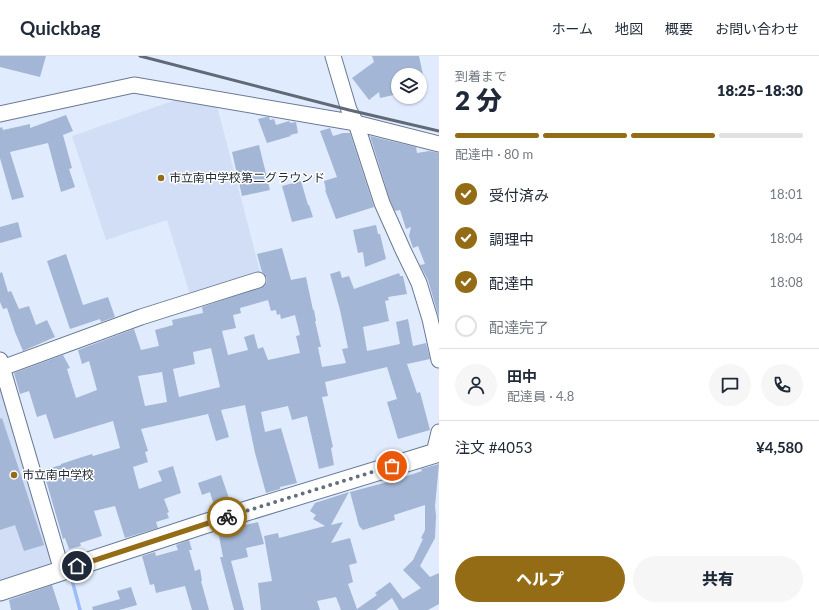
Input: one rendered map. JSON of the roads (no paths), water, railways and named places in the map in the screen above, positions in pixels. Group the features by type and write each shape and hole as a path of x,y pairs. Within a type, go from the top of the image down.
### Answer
{"street":[{"path":"333,56 349,110 356,123 382,203 419,283 430,319 439,360"},
{"path":"0,114 134,86 356,123 439,144"},
{"path":"62,570 1,364 258,280"},
{"path":"0,591 204,524 437,452 439,432"}],"waterway":[{"path":"71,576 80,610"}],"railway":[{"path":"140,56 349,110 439,131"}],"place":[{"name":"市立南中学校第二グラウンド","path":"161,178"},
{"name":"市立南中学校","path":"14,475"}]}
